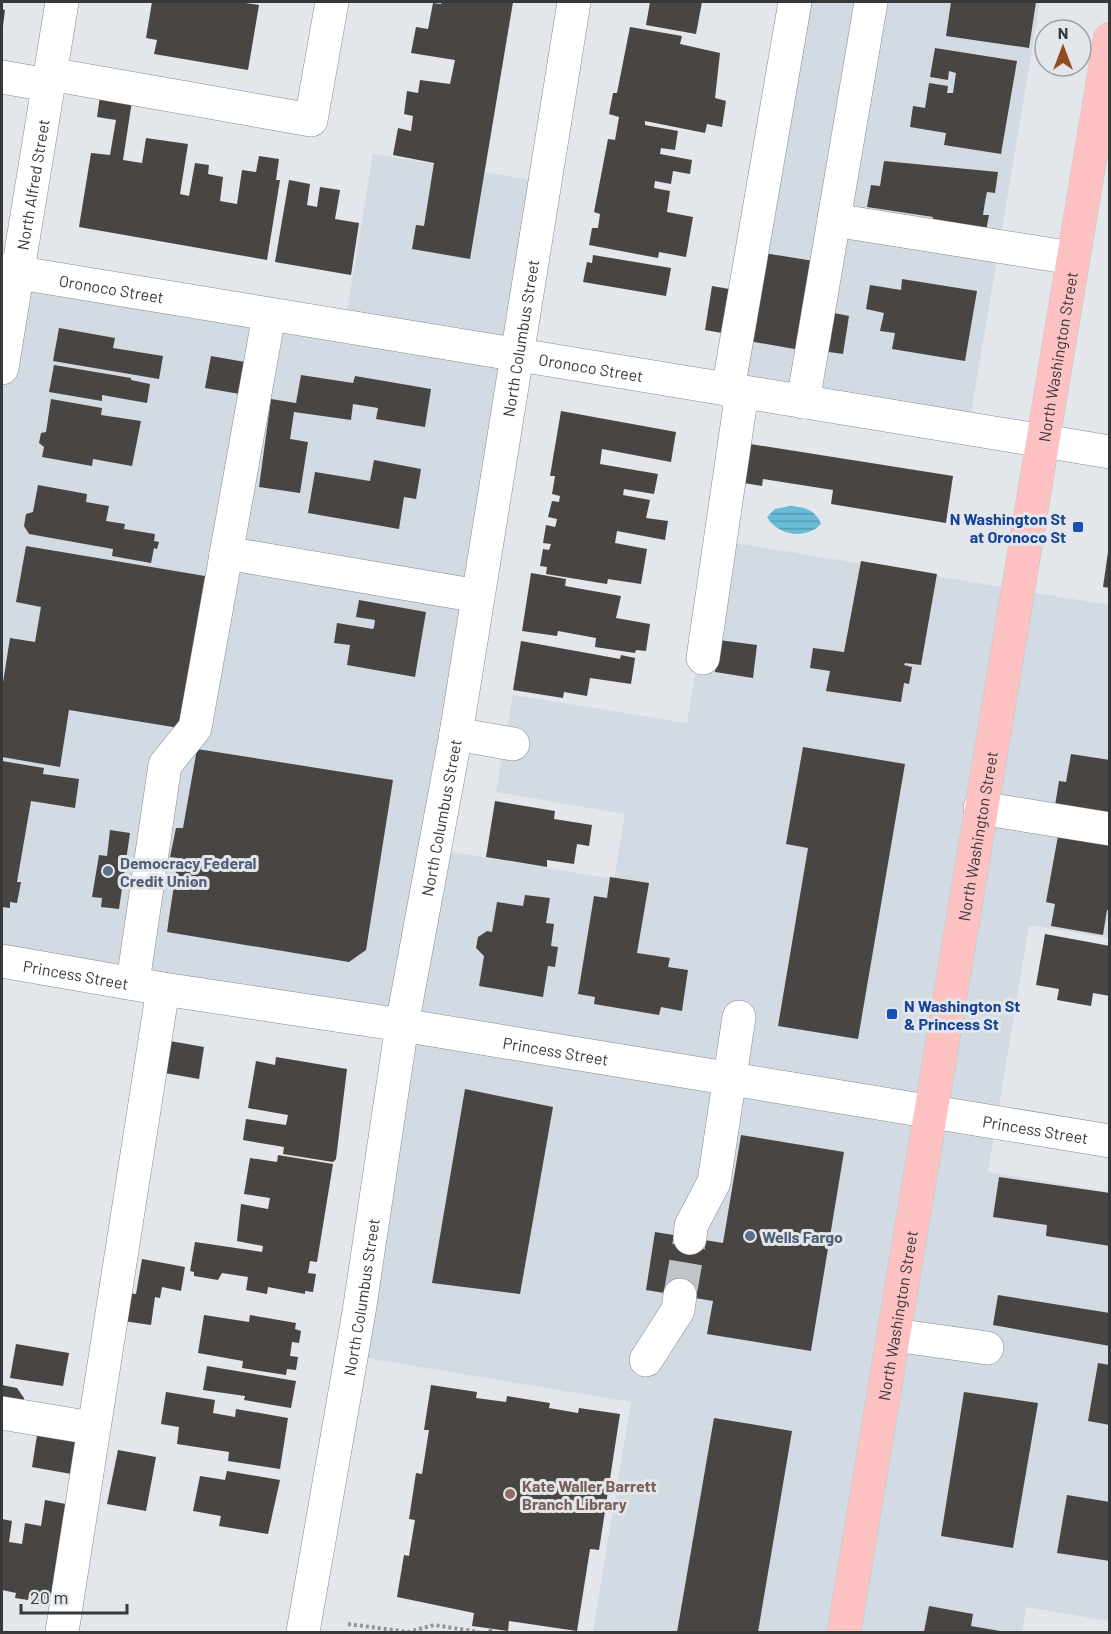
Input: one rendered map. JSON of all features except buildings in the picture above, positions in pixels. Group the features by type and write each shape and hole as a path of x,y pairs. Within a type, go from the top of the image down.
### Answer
{"main road":[{"name":"North Washington Street","path":"844,1632 929,1111 1110,39"}],"street":[{"name":"North Alfred Street","path":"2,368 9,272 49,79 62,2"},
{"path":"2,77 49,79 311,120 332,2"},
{"name":"North Columbus Street","path":"303,1632 358,1312 402,1025 456,734 574,2"},
{"path":"703,658 735,391 795,2"},
{"path":"803,402 871,2"},
{"path":"834,220 1072,258"},
{"name":"Oronoco Street","path":"9,272 1110,452"},
{"path":"62,1632 76,1556 148,986 165,765 195,728 269,315"},
{"path":"226,553 478,596"},
{"path":"456,734 513,744"},
{"path":"980,808 1110,829"},
{"name":"Princess Street","path":"2,961 1110,1141"},
{"path":"690,1238 691,1226 714,1182 739,1017"},
{"path":"646,1360 678,1310 680,1295"},
{"path":"894,1335 987,1348"},
{"path":"2,1413 92,1428"}],"path":[{"path":"348,1624 408,1632 434,1625 478,1632"}],"shaded area":[{"path":"793,2 1040,2 1037,18 1033,18 1033,44 969,425 730,386"},
{"path":"373,154 544,182 433,849 614,879 625,814 496,792 513,695 687,723 718,540 1109,605 1109,938 1029,925 988,1172 1109,1192 1109,1621 1026,1607 1022,1632 593,1632 631,1402 347,1355 402,1023 2,956 2,362 17,269 345,323"}],"water":[{"path":"790,506 809,510 816,515 821,524 808,532 792,534 778,528 767,517 775,509"}],"tunnel":[{"path":"680,1295 690,1238"}],"place":[{"name":"N Washington St at Oronoco St","path":"1078,527"},
{"name":"Democracy Federal Credit Union","path":"108,871"},
{"name":"N Washington St & Princess St","path":"892,1014"},
{"name":"Wells Fargo","path":"750,1236"},
{"name":"Kate Waller Barrett Branch Library","path":"510,1494"}]}
